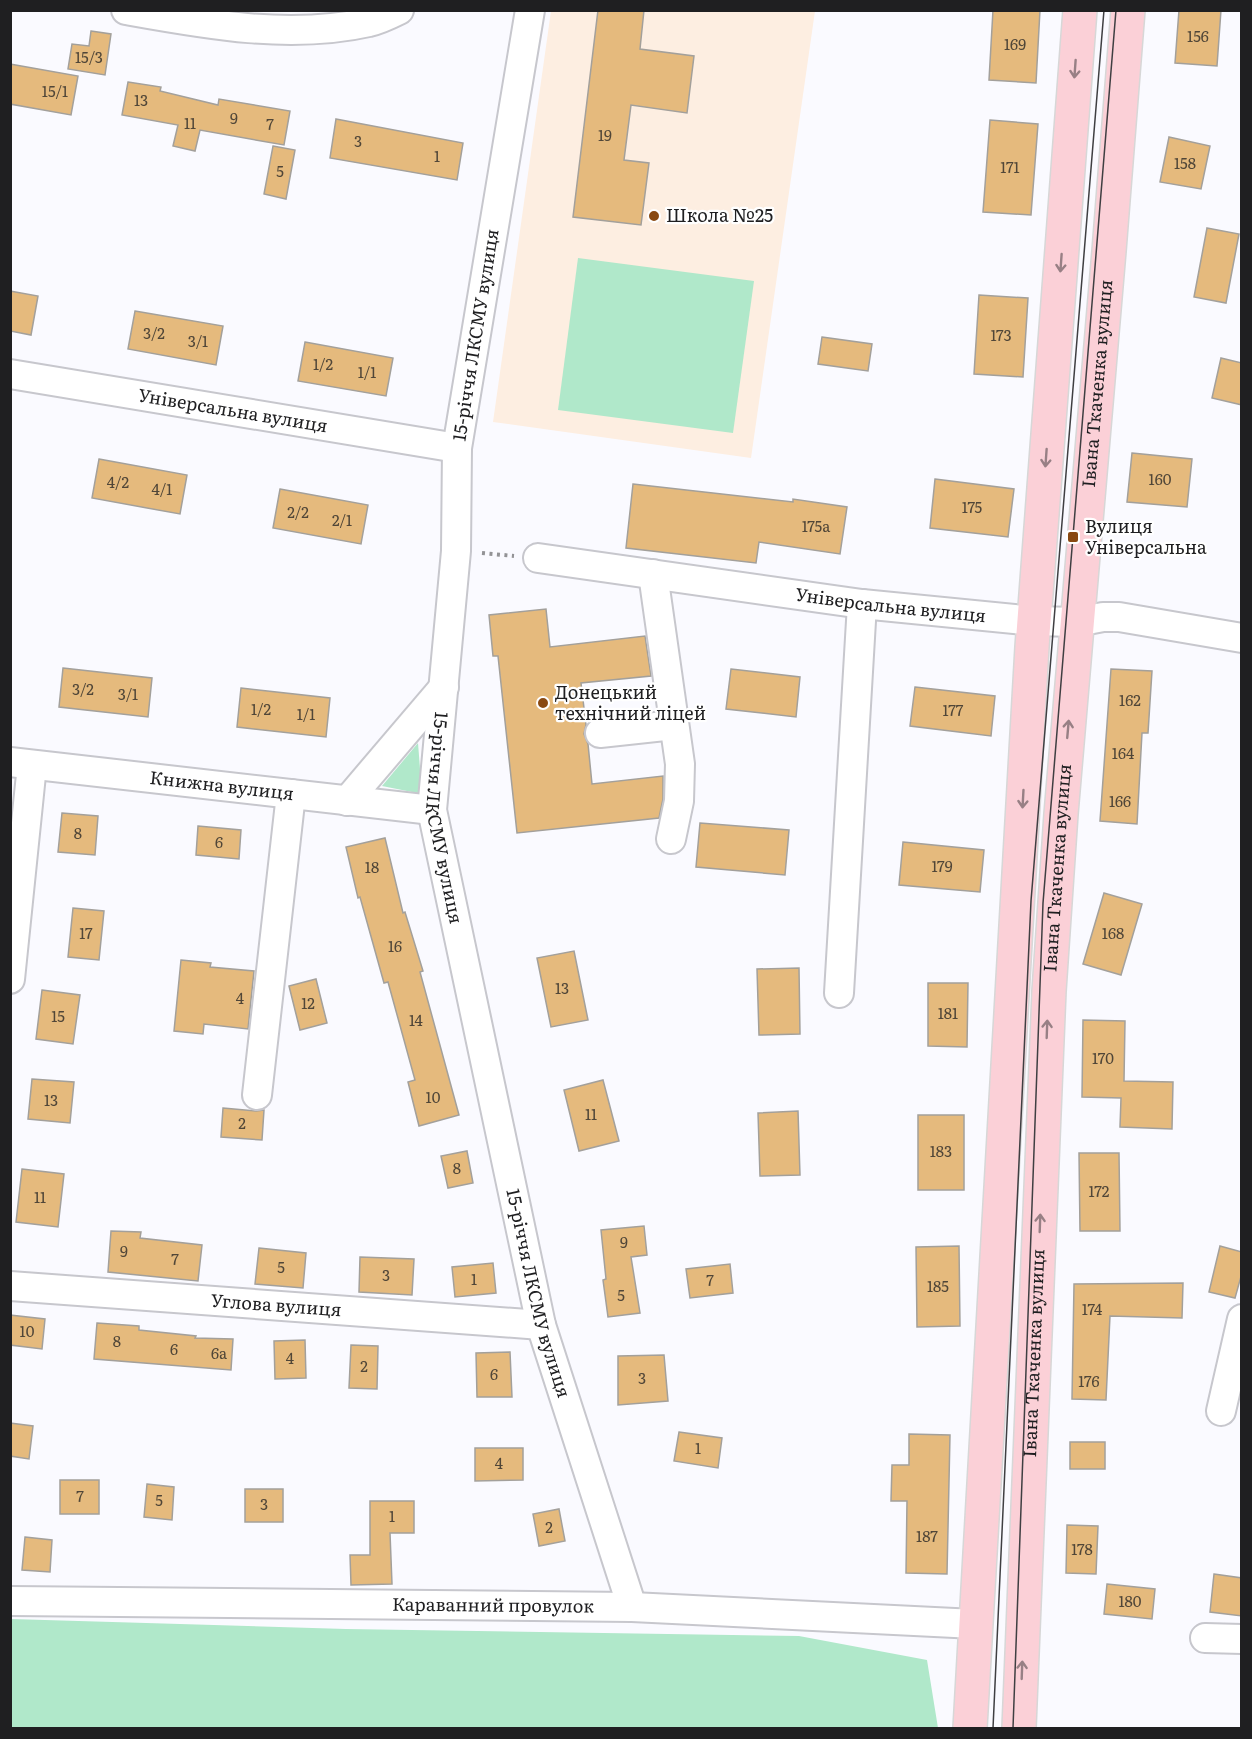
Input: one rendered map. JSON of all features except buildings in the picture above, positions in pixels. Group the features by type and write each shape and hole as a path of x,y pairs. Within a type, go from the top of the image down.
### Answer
{"main road":[{"name":"Івана Ткаченка вулиця","path":"970,1728 1034,621 1080,10"},
{"name":"Івана Ткаченка вулиця","path":"1019,1728 1049,991 1128,10"}],"street":[{"path":"126,10 212,25 316,30 371,22 399,10"},
{"name":"15-річчя ЛКСМУ вулиця","path":"530,10 456,448 456,551 432,810 541,1325 632,1607"},
{"name":"Універсальна вулиця","path":"10,374 456,448"},
{"name":"Універсальна вулиця","path":"538,558 862,604 1034,621 1077,622 1103,617 1119,617 1242,638"},
{"path":"653,574 680,764 679,801 671,839"},
{"path":"839,993 862,604"},
{"path":"347,801 444,687"},
{"path":"600,733 674,725"},
{"path":"10,979 21,763"},
{"name":"Книжна вулиця","path":"21,763 432,810"},
{"path":"256,1095 291,794"},
{"name":"Углова вулиця","path":"10,1286 541,1325"},
{"path":"1221,1411 1242,1319"},
{"name":"Караванний провулок","path":"10,1601 632,1607 975,1624"},
{"path":"1205,1638 1242,1639"}],"path":[{"path":"456,551 538,558"}],"shaded area":[{"name":"Школа №25","path":"551,11 815,11 751,458 493,422"}],"green space":[{"path":"578,258 754,281 733,433 558,410"},
{"path":"418,743 422,794 382,786"},
{"path":"11,1619 346,1629 799,1636 927,1660 938,1728 11,1728"}],"tram line":[{"path":"993,1728 1031,901 1104,10"},
{"path":"1013,1728 1043,903 1116,10"}],"place":[{"name":"Школа №25","path":"654,216"},
{"name":"Вулиця Універсальна","path":"1073,537"},
{"name":"Донецький технічний ліцей","path":"543,703"}]}
